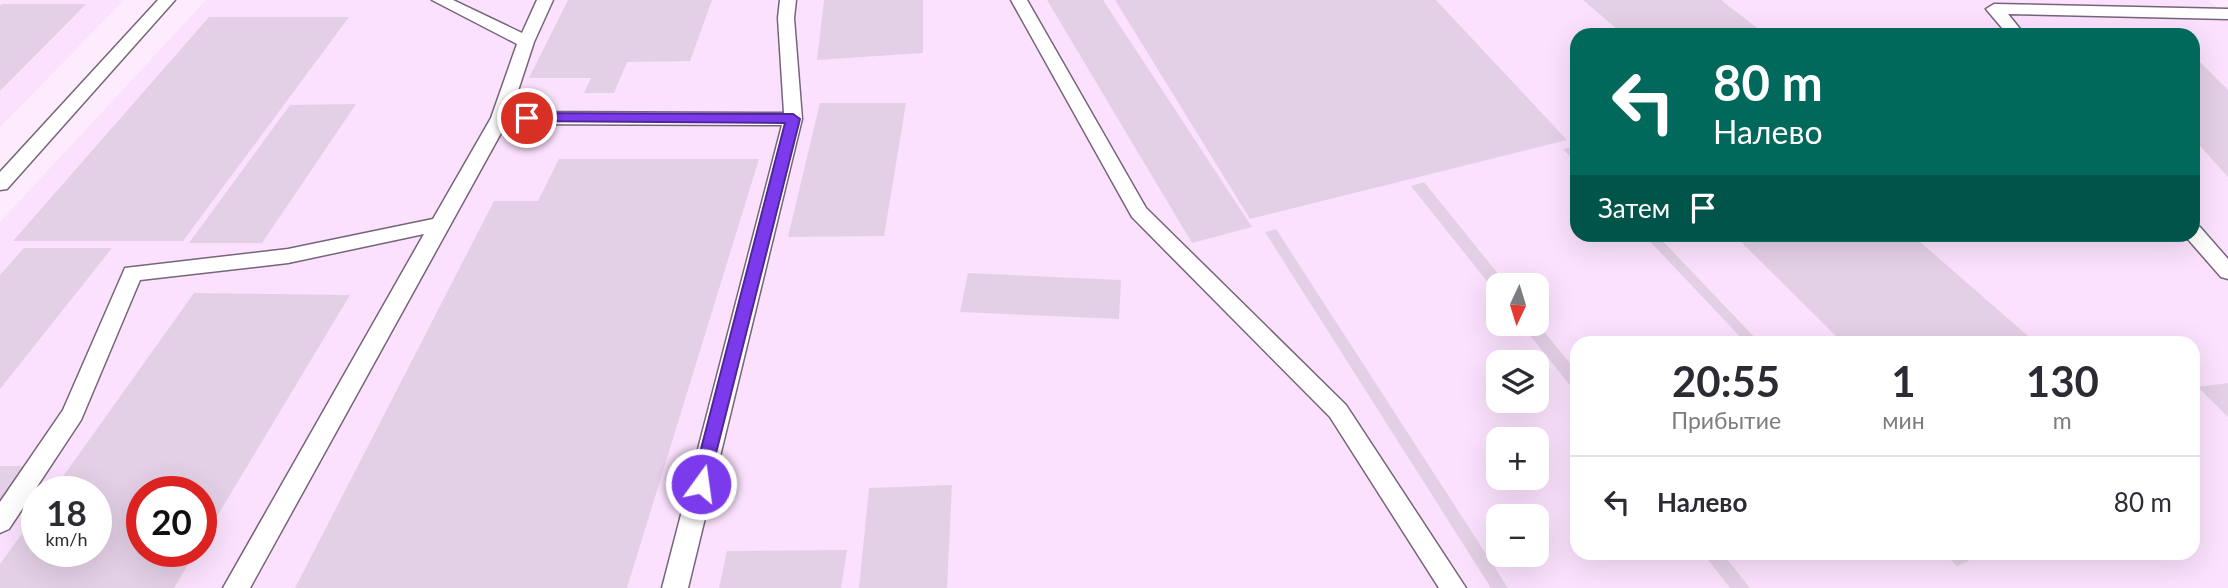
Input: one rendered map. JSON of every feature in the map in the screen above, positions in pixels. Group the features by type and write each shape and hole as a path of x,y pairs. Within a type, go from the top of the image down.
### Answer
{"lane":[{"path":"0,184 167,0"},
{"path":"440,0 526,42"},
{"path":"236,588 500,118 526,42 545,0"},
{"path":"674,588 793,119 786,19 788,0"},
{"path":"1019,0 1139,212 1338,411 1453,588"},
{"path":"2011,28 1994,9 2228,13"},
{"path":"500,118 793,119"},
{"path":"0,522 73,414 132,273 288,256 441,223"},
{"path":"2200,240 2228,272"}],"shaded area":[{"path":"0,0 124,0 0,127"},
{"path":"206,0 2209,0 2228,18 2228,588 0,588 0,222"}],"building":[{"path":"568,0 712,0 690,61 627,62 614,93 584,93 591,78 529,78"},
{"path":"824,0 923,0 923,53 817,60"},
{"path":"1047,0 1103,0 1252,227 1192,243"},
{"path":"1115,0 1436,0 1567,140 1250,219"},
{"path":"1583,0 1721,0 1757,28 1616,28"},
{"path":"86,4 0,91 0,6"},
{"path":"209,17 349,17 183,241 13,241"},
{"path":"2200,62 2228,90 2228,177 2200,146"},
{"path":"820,103 906,103 884,236 788,237"},
{"path":"356,104 262,243 189,243 290,105"},
{"path":"1570,147 1570,156 1563,149"},
{"path":"559,159 759,159 627,588 295,588 494,201 538,201"},
{"path":"1424,182 1497,273 1486,273 1486,280 1411,186"},
{"path":"1276,229 1486,554 1486,567 1494,567 1508,588 1491,588 1265,232"},
{"path":"1651,242 1664,242 1753,336 1739,336"},
{"path":"1741,242 1920,242 2028,336 1836,336"},
{"path":"24,248 112,248 0,389 0,275"},
{"path":"968,273 1121,280 1119,319 960,312"},
{"path":"194,293 350,295 217,516 217,476 126,476 126,567 186,567 174,588 0,588 0,564 21,535 21,567 112,567 112,476 63,476"},
{"path":"1531,336 1548,336 1570,363 1570,385 1549,359 1549,350 1542,350"},
{"path":"2228,383 2228,417 2200,389 2200,387"},
{"path":"0,466 26,466 0,503"},
{"path":"952,485 947,588 859,588 869,488"},
{"path":"847,550 841,588 719,588 727,551"},
{"path":"1708,560 1728,560 1750,588 1730,588"},
{"path":"1951,560 1969,561 1957,566"}],"route":[{"path":"527,118 793,119 701,484"}]}
